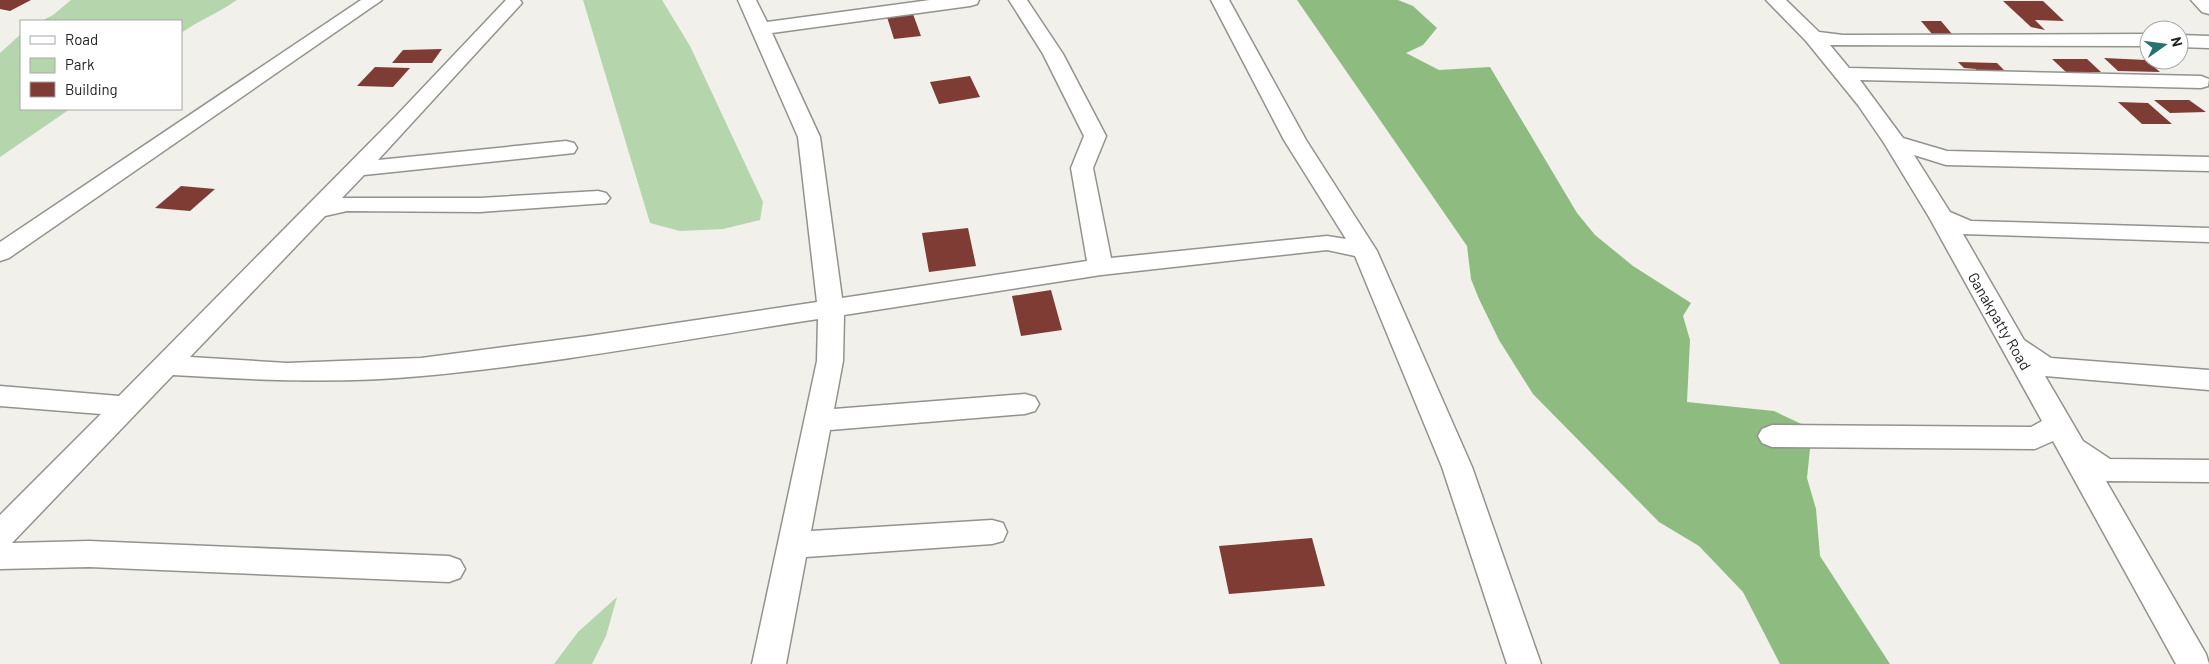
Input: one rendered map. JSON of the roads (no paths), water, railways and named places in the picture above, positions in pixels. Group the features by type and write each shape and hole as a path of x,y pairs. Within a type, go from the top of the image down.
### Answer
{"street":[{"path":"0,253 373,0"},
{"path":"747,0 809,138 831,309 830,361 769,664"},
{"path":"760,29 970,0"},
{"path":"1018,0 1053,54 1095,136 1082,168 1089,214 1101,267"},
{"path":"1220,0 1296,140 1365,251 1458,467 1524,664"},
{"name":"Ganakpatty Road","path":"1775,0 1813,37 1866,101 1895,143 1941,217 2194,664"},
{"path":"2200,0 2209,8"},
{"path":"0,534 356,169 513,3"},
{"path":"1813,37 1843,40 2139,40"},
{"path":"2189,41 2209,42"},
{"path":"1844,74 2201,82"},
{"path":"1895,143 1946,158 2209,164"},
{"path":"356,169 566,148"},
{"path":"315,211 347,204 480,205 598,198"},
{"path":"1941,217 1968,228 2209,235"},
{"path":"165,365 287,372 420,367 589,345 1101,267 1327,243 1365,251"},
{"path":"2011,342 2044,367 2209,380"},
{"path":"0,396 125,406"},
{"path":"818,421 1025,404"},
{"path":"1772,436 2066,437 2104,470 2209,471"},
{"path":"793,544 992,532"},
{"path":"0,556 89,554 449,569"}]}
